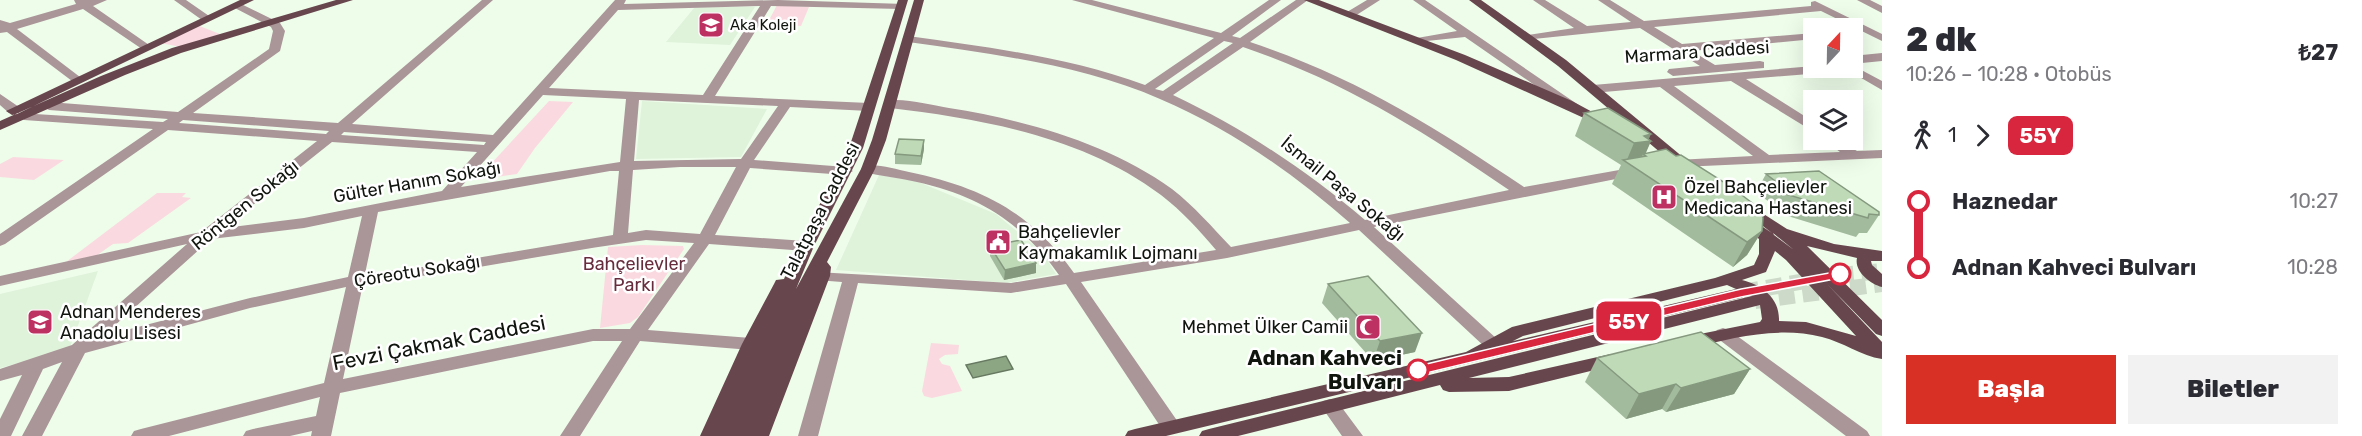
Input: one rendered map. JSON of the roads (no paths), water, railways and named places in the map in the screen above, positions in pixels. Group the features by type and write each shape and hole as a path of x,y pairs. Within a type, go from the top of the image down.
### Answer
{"main road":[{"path":"0,117 50,106 120,72 170,53 270,21 348,0"},
{"name":"Talatpaşa Caddesi","path":"743,436 784,335 820,268 868,169 890,104 919,0"},
{"path":"1309,0 1420,39 1574,106 1615,129 1665,166 1696,178"},
{"path":"1474,0 1582,80 1665,166"},
{"path":"0,126 76,80 206,18 243,3"},
{"name":"Talatpaşa Caddesi","path":"727,436 806,246 856,148 902,3"},
{"path":"146,47 167,47 170,53"},
{"path":"1574,106 1595,108 1600,106 1598,94"},
{"path":"1735,205 1768,229 1792,240 1882,330"},
{"path":"1768,229 1875,256"},
{"path":"1463,360 1491,343 1518,331 1719,282 1760,268 1767,255 1768,229"},
{"path":"1768,229 1882,355"},
{"path":"710,436 774,295 806,246"},
{"path":"1875,256 1863,260 1864,267 1882,282"},
{"path":"759,436 820,268"},
{"path":"1719,282 1748,287 1766,299 1770,304 1771,320 1767,326"},
{"path":"1135,436 1748,297 1422,385 1209,436"},
{"path":"1677,345 1767,326 1793,325 1820,329 1850,339 1882,355"},
{"path":"1422,385 1509,384 1631,356"}],"street":[{"path":"3,26 81,3 102,0"},
{"path":"179,0 206,18"},
{"name":"Röntgen Sokağı","path":"32,436 78,349 206,235 329,138 489,0"},
{"path":"1077,0 1171,21 1241,42 1305,66 1386,105 1464,153 1521,192"},
{"path":"1145,90 1276,0"},
{"path":"1164,96 1303,0"},
{"path":"1351,14 1375,0"},
{"path":"1418,0 1574,106"},
{"path":"1539,0 1585,30"},
{"path":"1603,0 1645,24 1713,69"},
{"path":"1807,0 1882,38"},
{"path":"1862,0 1882,10"},
{"path":"706,98 769,1"},
{"path":"447,194 618,3 769,1 902,3"},
{"path":"81,3 146,47"},
{"path":"0,241 273,51 277,45 279,31 270,21 243,3"},
{"path":"1528,38 1585,30 1823,8"},
{"path":"3,26 76,80"},
{"path":"1863,31 1868,31"},
{"path":"1420,39 1468,33"},
{"path":"1681,48 1803,37"},
{"name":"İsmail Paşa Sokağı","path":"908,39 1054,62 1164,96 1255,142 1306,177 1362,224 1491,343"},
{"path":"1863,59 1882,57"},
{"name":"Marmara Caddesi","path":"1582,80 1803,63"},
{"path":"1598,94 1663,83 1803,71"},
{"path":"1863,75 1882,86"},
{"path":"1735,78 1803,121"},
{"path":"1663,83 1766,159"},
{"path":"540,91 706,98 785,105 869,107"},
{"path":"620,238 633,96"},
{"path":"0,98 19,113 329,138 492,144"},
{"path":"890,104 948,110 991,119 1036,132 1115,162 1160,187 1196,218 1227,253"},
{"path":"570,436 636,335 705,238 745,163 785,105"},
{"path":"50,106 341,128 492,144"},
{"path":"1846,150 1854,155"},
{"path":"820,268 851,278 1011,288 1227,253 1521,192 1665,166 1882,153"},
{"name":"Gülter Hanım Sokağı","path":"0,282 206,235 304,223 447,194 627,166 745,163 846,171"},
{"path":"868,169 918,176 961,191 998,207 1027,228 1054,253 1171,427"},
{"path":"253,436 322,429 371,210"},
{"name":"Çöreotu Sokağı","path":"0,375 36,365 78,349 250,303 356,280 423,272 646,235 806,246"},
{"path":"808,436 851,278"},
{"path":"1723,334 1860,436"},
{"name":"Fevzi Çakmak Caddesi","path":"141,436 330,388 593,335 636,335 751,344"},
{"path":"1,436 36,365"},
{"path":"1330,406 1353,436"}],"tunnel":[{"path":"1743,292 1840,275 1882,271"},
{"path":"1755,301 1882,284"}],"place":[{"name":"Aka Koleji","path":"711,25"},
{"name":"Özel Bahçelievler Medicana Hastanesi","path":"1664,197"},
{"name":"Bahçelievler Kaymakamlık Lojmanı","path":"998,242"},
{"name":"Adnan Menderes Anadolu Lisesi","path":"40,322"},
{"name":"Mehmet Ülker Camii","path":"1368,327"},
{"name":"Adnan Kahveci Bulvarı","path":"1418,370"}],"park label":[{"name":"Bahçelievler Parkı","path":"634,274"}]}
